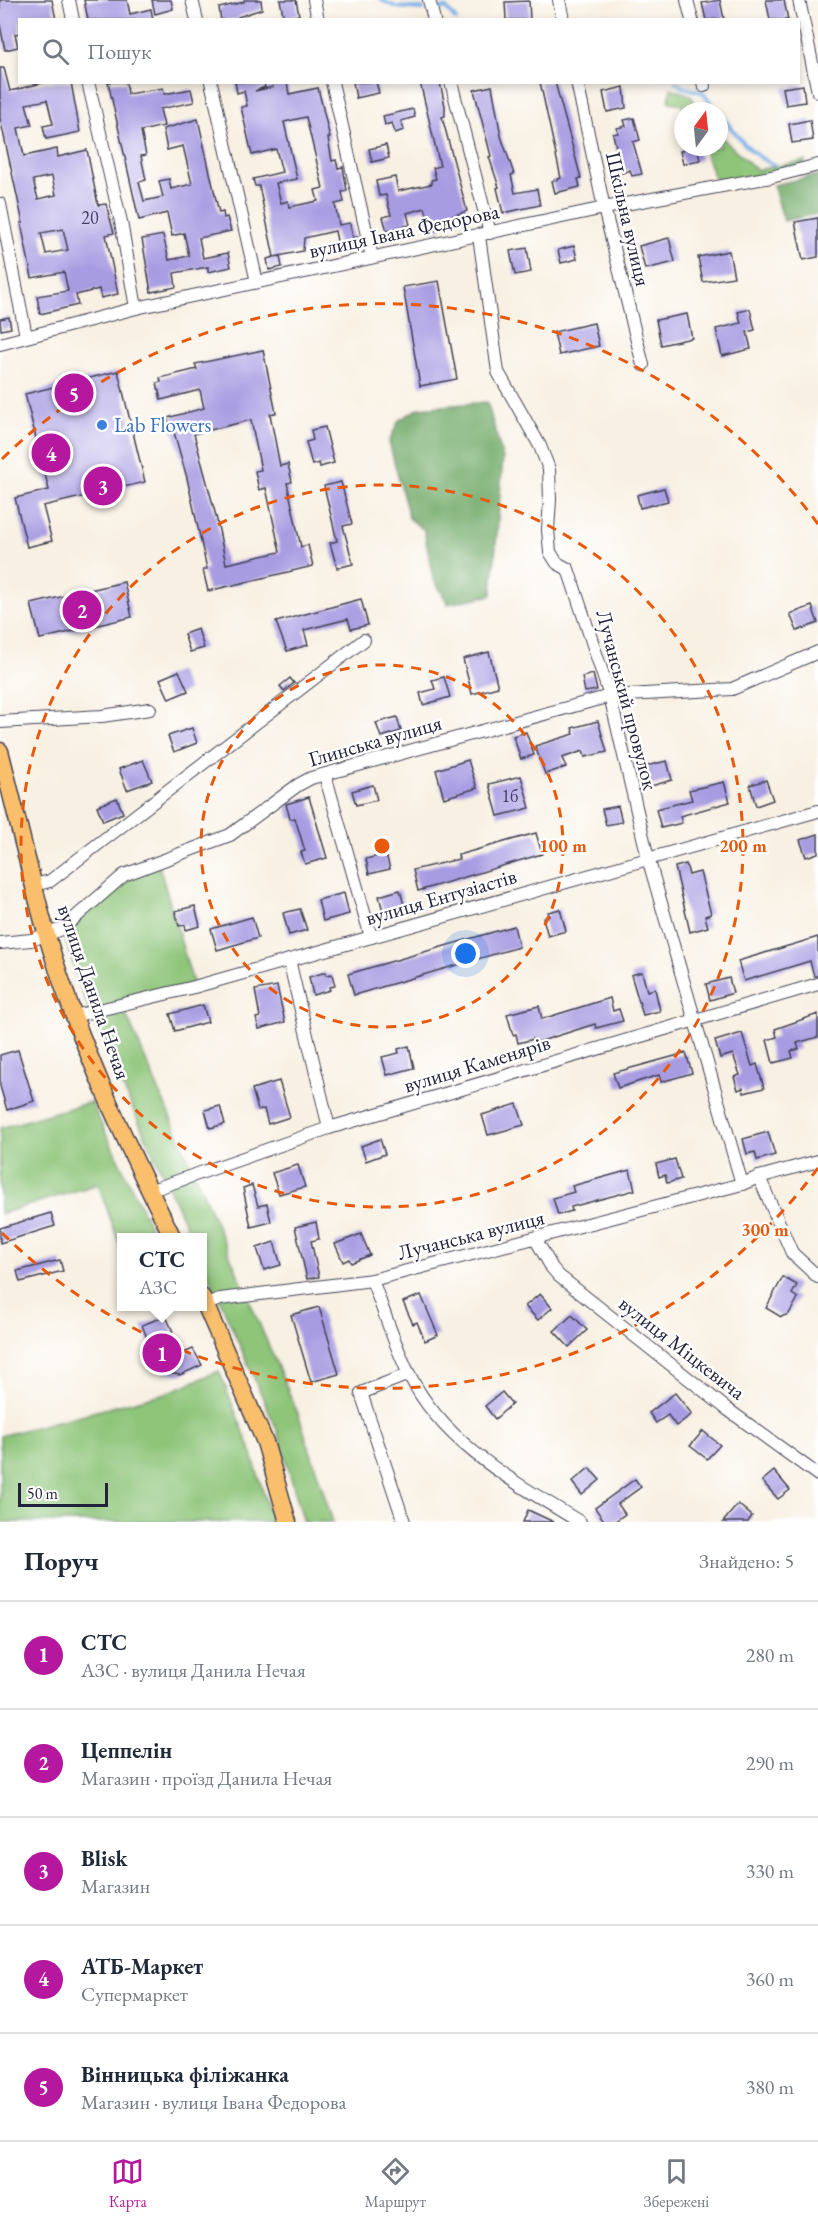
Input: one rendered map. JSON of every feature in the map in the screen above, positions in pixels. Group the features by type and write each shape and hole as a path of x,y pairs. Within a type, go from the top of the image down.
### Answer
{"main road":[{"name":"вулиця Данила Нечая","path":"0,751 47,936 74,1016 149,1191 170,1233"},
{"path":"207,1308 265,1442 288,1522"}],"street":[{"path":"69,0 73,18"},
{"path":"192,0 196,18"},
{"path":"314,0 318,18"},
{"path":"429,0 434,18"},
{"path":"559,0 563,18"},
{"path":"687,0 692,18"},
{"path":"799,0 818,92"},
{"path":"88,84 121,222 136,308"},
{"path":"211,84 257,282"},
{"path":"332,84 372,257"},
{"name":"Лучанський провулок","path":"451,84 485,234 498,372 520,407 549,469 550,552 557,563 568,569 610,696 648,858 742,1184"},
{"name":"Шкільна вулиця","path":"577,84 604,208 643,365"},
{"name":"вулиця Івана Федорова","path":"0,344 136,308 604,208 771,177 818,165"},
{"path":"0,204 26,336"},
{"path":"34,885 50,881 364,640"},
{"name":"Глинська вулиця","path":"47,936 62,930 123,875 230,835 298,785 325,775 610,696 732,689 818,652"},
{"path":"0,722 91,717 150,709"},
{"path":"325,775 371,937"},
{"name":"вулиця Ентузіастів","path":"74,1016 194,987 818,811"},
{"path":"0,943 47,936"},
{"path":"289,960 329,1128"},
{"name":"вулиця Каменярів","path":"149,1191 329,1128 818,984"},
{"name":"Лучанська вулиця","path":"207,1301 372,1280 742,1184 818,1161"},
{"path":"759,1177 792,1253 818,1277"},
{"name":"вулиця Міцкевича","path":"535,1238 559,1276 727,1409 818,1475"},
{"path":"372,1280 409,1374 434,1411 473,1451 505,1476 580,1522"},
{"path":"404,1522 361,1393 409,1374"}],"green space":[{"path":"671,88 690,95 695,102 674,103 669,102"},
{"path":"728,143 757,170 805,161 803,169 718,187 706,156 728,156"},
{"path":"818,175 818,214 784,221 773,185"},
{"path":"487,402 503,458 492,595 448,604 433,578 424,530 409,518 389,442 399,420 420,408"},
{"path":"158,862 194,987 122,1005 299,1416 333,1522 304,1522 277,1430 207,1271 207,1233 189,1233 89,1012 62,930 114,882"},
{"path":"91,1102 153,1233 117,1233 117,1238 98,1184 0,1214 0,1128"},
{"path":"219,1371 250,1448 272,1522 0,1522 0,1436 166,1393"}],"building":[{"path":"0,0 52,0 56,18 18,18 18,33 15,34 18,47 5,50 0,25"},
{"path":"84,0 127,0 130,14 151,9 153,18 88,18"},
{"path":"152,0 171,0 173,9 155,14"},
{"path":"244,0 261,0 262,9 238,18 221,18 219,8 244,2"},
{"path":"280,0 296,0 299,15 284,18"},
{"path":"720,0 724,18 706,18 702,3"},
{"path":"766,0 784,0 788,18 770,18"},
{"path":"529,1 530,18 506,18 505,2"},
{"path":"0,68 4,68 10,91 38,84 71,84 80,132 46,139 43,126 53,124 47,100 26,104 32,125 18,128 24,156 57,149 58,157 87,150 98,205 106,204 114,233 106,235 118,294 101,298 99,289 76,295 78,305 40,314 37,296 68,291 64,272 32,278 21,223 23,223 0,118","holes":["52,176 56,195 38,199 33,180","63,229 68,250 46,254 41,233"]},
{"path":"108,84 126,84 128,94 163,88 164,94 191,89 194,102 160,109 164,126 141,131 146,155 141,156 146,180 139,182 144,201 163,197 159,181 169,179 171,189 192,184 183,146 167,150 163,129 198,119 219,213 223,212 224,218 227,217 231,231 199,238 203,258 228,253 231,267 208,272 208,267 174,273 176,287 151,292 142,239 163,235 169,260 189,256 184,233 172,236 167,213 139,220"},
{"path":"235,84 264,84 265,87 255,91 273,87 272,84 287,84 289,94 318,88 330,138 328,138 332,161 336,160 338,168 343,167 347,191 342,192 344,202 335,204 339,225 350,223 353,238 357,237 360,246 339,251 335,231 304,238 303,251 274,257 259,186 255,186 253,179 282,172 276,149 252,155 241,107 247,106 244,91 237,93","holes":["306,117 323,188 315,190 318,201 289,207 288,201 281,203 276,183 297,179 284,122"]},
{"path":"353,84 377,84 379,93 356,98"},
{"path":"420,84 440,84 445,106 445,116 442,117 467,211 440,220 442,228 432,231 425,208 407,213 410,225 387,231 383,217 391,215 386,195 379,196 376,181 395,177 398,191 432,184 431,180 436,179 433,168 440,166"},
{"path":"540,84 556,84 581,178 578,179 580,187 555,193 552,181 561,178"},
{"path":"803,85 805,102 786,105 783,88"},
{"path":"492,86 501,136 514,174 511,175 515,193 537,189 540,205 503,213 497,188 499,187 489,157 491,156 474,90"},
{"path":"624,87 626,108 607,112 603,92"},
{"path":"413,109 415,117 401,121 404,130 395,133 392,123 385,125 383,116"},
{"path":"634,118 640,140 633,142 642,174 632,176 630,170 622,173 613,134 618,133 617,128 626,126 624,120"},
{"path":"810,120 813,140 792,143 789,124"},
{"path":"386,145 389,158 372,162 369,149"},
{"path":"681,156 699,156 700,160 683,164"},
{"path":"818,218 818,257 803,260 795,222"},
{"path":"669,238 675,262 645,269 639,246"},
{"path":"574,246 577,259 561,263 558,250"},
{"path":"527,248 531,272 515,275 510,251"},
{"path":"729,251 734,277 703,282 698,257"},
{"path":"280,256 282,267 269,270 267,259"},
{"path":"439,281 457,379 420,386 403,287"},
{"path":"750,309 755,330 747,332 751,349 722,356 716,329 741,323 738,312"},
{"path":"687,314 692,338 661,345 656,320"},
{"path":"9,317 11,328 1,330 0,319"},
{"path":"594,323 599,346 559,355 554,332"},
{"path":"263,350 276,413 270,414 280,466 288,464 292,482 287,483 301,547 308,545 313,566 208,591 203,570 207,569 187,478 174,432 171,432 167,418 204,408 200,390 161,400 157,383 161,382 160,378 197,369 195,364","holes":["251,420 261,470 255,471 259,490 266,488 280,552 226,564 194,434"]},
{"path":"118,371 145,482 43,506 52,541 27,547 15,498 49,490 25,394"},
{"path":"325,427 334,463 320,467 319,463 312,465 306,442 313,440 311,430"},
{"path":"341,482 352,524 343,526 353,564 337,568 330,543 337,541 324,486"},
{"path":"664,488 668,501 640,508 637,495"},
{"path":"124,582 132,617 40,639 31,604"},
{"path":"361,599 368,625 351,629 348,619 304,630 308,645 287,651 276,622"},
{"path":"812,606 818,623 797,631 790,614"},
{"path":"198,629 204,648 190,652 184,634"},
{"path":"489,652 498,687 472,694 463,659"},
{"path":"179,671 188,691 169,699 160,679"},
{"path":"593,674 597,690 585,692 582,677"},
{"path":"444,677 450,697 423,705 420,693 435,689 432,680"},
{"path":"290,678 294,683 284,691 280,686"},
{"path":"397,717 401,731 381,737 376,723"},
{"path":"598,721 607,752 585,757 583,751 562,758 566,767 545,774 535,746 574,734 572,728"},
{"path":"192,728 197,743 174,752 168,736"},
{"path":"526,732 534,755 521,759 513,736"},
{"path":"143,760 152,781 127,790 119,769"},
{"path":"468,760 477,788 444,798 436,770"},
{"path":"667,761 672,780 651,786 646,766"},
{"path":"521,776 530,808 498,816 489,784"},
{"path":"766,780 773,800 756,806 750,785"},
{"path":"724,782 730,802 680,816 682,823 661,828 656,809 692,800 689,790"},
{"path":"373,785 377,800 356,805 352,791"},
{"path":"309,797 327,858 305,864 301,852 305,851 295,818 290,819 286,804"},
{"path":"117,798 123,813 103,821 97,806"},
{"path":"618,806 622,822 606,825 602,809"},
{"path":"536,833 542,854 418,891 413,870 459,859 458,855"},
{"path":"818,834 818,853 806,857 800,840"},
{"path":"386,854 390,869 369,874 366,859"},
{"path":"686,864 689,875 700,872 711,914 705,916 708,927 690,932 675,867"},
{"path":"400,890 404,905 383,911 379,896"},
{"path":"344,893 349,914 323,921 318,900"},
{"path":"195,906 200,926 186,930 185,925 179,926 175,911"},
{"path":"300,909 307,930 289,935 283,913"},
{"path":"560,909 566,931 548,936 543,918 549,916 548,912"},
{"path":"252,917 258,938 217,950 211,929"},
{"path":"514,926 519,947 354,995 348,974"},
{"path":"818,937 818,976 814,976 810,961 744,981 738,961"},
{"path":"326,972 326,975 332,974 335,986 329,987 330,990 313,995 309,977"},
{"path":"642,972 647,991 655,989 660,1011 643,1015 631,975"},
{"path":"729,978 733,993 710,1000 706,984"},
{"path":"277,986 285,1022 259,1029 256,1018 260,1017 255,990"},
{"path":"610,998 613,1011 619,1009 623,1021 596,1028 595,1024 535,1043 534,1039 518,1043 516,1034 513,1035 507,1014 539,1006 542,1019"},
{"path":"203,1005 208,1022 175,1031 170,1014"},
{"path":"818,1014 818,1037 797,1043 799,1049 791,1051 793,1058 773,1063 767,1040 777,1037 775,1029"},
{"path":"742,1033 752,1066 757,1064 764,1088 744,1093 743,1088 738,1090 734,1077 740,1075 733,1054 720,1058 715,1041"},
{"path":"409,1046 414,1068 387,1075 382,1057 399,1053 398,1049"},
{"path":"18,1050 34,1101 7,1110 0,1086 0,1055"},
{"path":"686,1053 692,1073 661,1082 659,1075 618,1088 613,1073"},
{"path":"279,1081 290,1117 268,1124 264,1109 258,1110 252,1089"},
{"path":"517,1104 524,1125 488,1135 482,1115"},
{"path":"220,1106 225,1124 210,1128 205,1110"},
{"path":"768,1132 775,1155 757,1160 755,1152 747,1154 743,1139"},
{"path":"380,1139 385,1154 366,1161 361,1146"},
{"path":"675,1159 681,1179 667,1183 665,1175 659,1177 656,1164"},
{"path":"298,1165 305,1187 279,1194 272,1173"},
{"path":"630,1170 635,1190 571,1207 572,1211 558,1215 553,1198 574,1192 572,1186"},
{"path":"252,1185 258,1206 267,1204 271,1222 251,1227 243,1188"},
{"path":"51,1213 55,1226 0,1243 0,1228"},
{"path":"316,1222 319,1239 311,1241 319,1277 307,1279 295,1227"},
{"path":"361,1234 370,1255 351,1263 349,1259 343,1262 335,1244"},
{"path":"274,1242 281,1265 264,1270 257,1248"},
{"path":"60,1260 63,1271 20,1282 17,1271"},
{"path":"783,1277 797,1285 792,1294 798,1298 789,1314 781,1317 766,1308"},
{"path":"540,1294 552,1308 538,1320 525,1306"},
{"path":"421,1295 438,1335 425,1341 417,1322 413,1324 403,1302"},
{"path":"319,1307 339,1374 311,1382 291,1315"},
{"path":"572,1315 587,1330 569,1347 554,1331"},
{"path":"166,1316 173,1332 168,1335 169,1338 150,1346 142,1325"},
{"path":"193,1349 202,1365 180,1375 163,1372 160,1364"},
{"path":"502,1392 512,1404 495,1419 485,1406"},
{"path":"675,1393 692,1414 676,1426 668,1415 656,1423 649,1413"},
{"path":"703,1431 720,1445 707,1459 690,1446"},
{"path":"589,1468 600,1480 582,1495 572,1482"},
{"path":"774,1471 790,1490 778,1499 762,1481"},
{"path":"635,1479 641,1487 618,1504 625,1514 614,1522 605,1522 595,1508"},
{"path":"738,1504 752,1516 748,1522 723,1522"},
{"path":"528,1510 554,1522 523,1522"}],"waterway":[{"path":"381,0 396,7 423,9"},
{"path":"437,9 446,8 454,18"},
{"path":"678,84 702,92 710,102"},
{"path":"728,124 750,149 774,165"}],"place":[{"name":"Вінницька філіжанка","path":"74,393"},
{"name":"Lab Flowers","path":"102,425"},
{"name":"АТБ-Маркет","path":"51,453"},
{"name":"Blisk","path":"103,486"},
{"name":"Цеппелін","path":"82,610"},
{"name":"СТС","path":"162,1353"}]}
